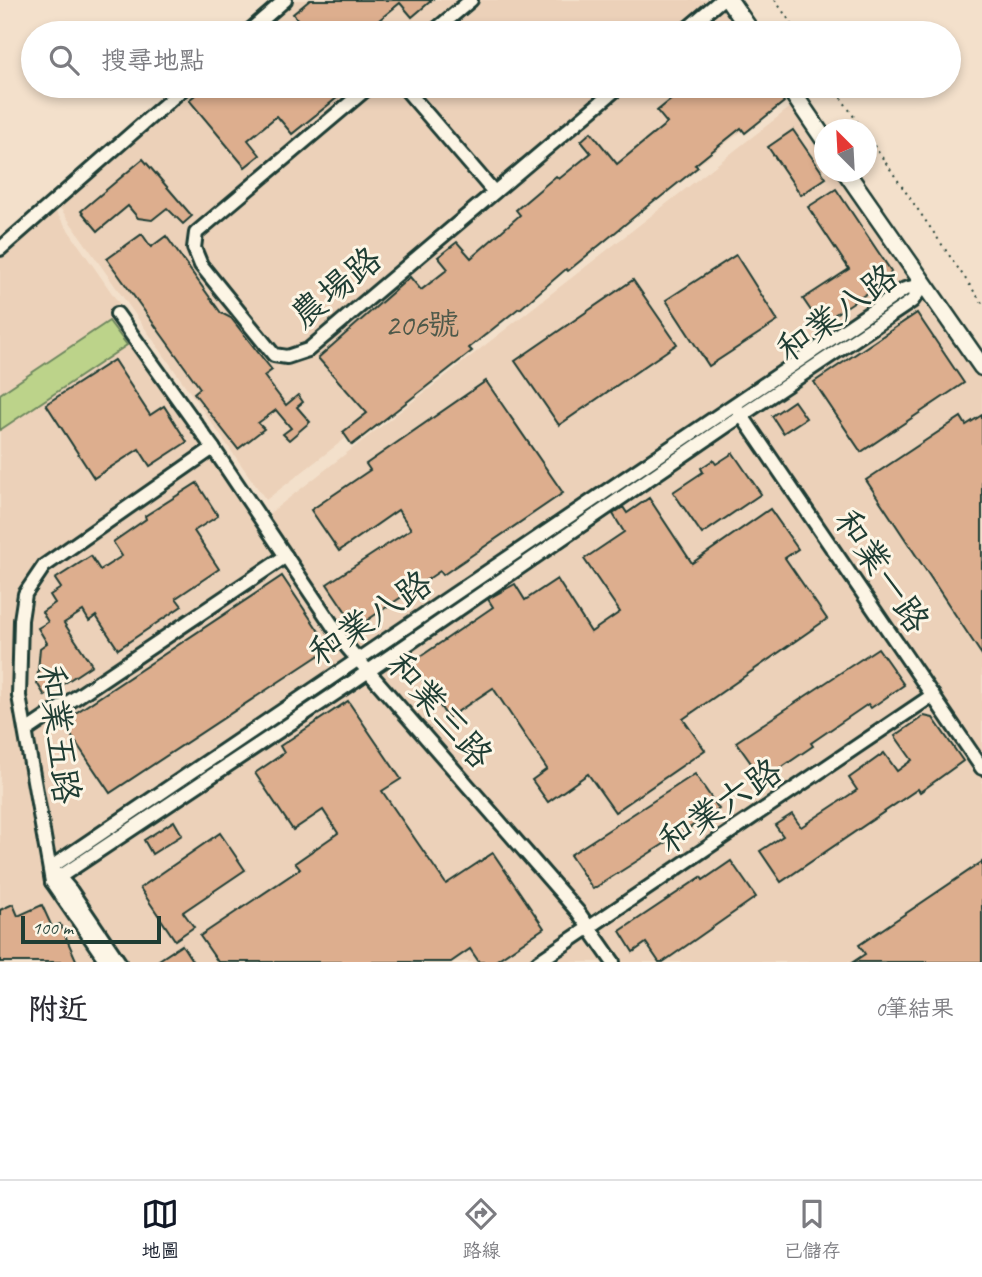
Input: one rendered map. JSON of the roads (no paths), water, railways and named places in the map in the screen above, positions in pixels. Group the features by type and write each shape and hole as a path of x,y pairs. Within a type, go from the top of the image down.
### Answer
{"main road":[{"path":"729,0 744,21"},
{"path":"796,98 814,124"},
{"path":"853,182 982,367"}],"street":[{"path":"261,21 285,0"},
{"path":"446,21 471,0"},
{"path":"696,21 721,0"},
{"path":"0,248 172,98"},
{"name":"農場路","path":"356,98 196,233 194,248 201,265 274,355 287,357 308,350 606,98"},
{"path":"413,98 494,192"},
{"name":"和業八路","path":"54,876 369,670 739,410 905,289 924,284"},
{"name":"和業三路","path":"117,314 213,448 348,647 590,928 613,962"},
{"name":"和業八路","path":"54,876 359,660 739,410"},
{"name":"和業一路","path":"739,410 982,768"},
{"name":"和業五路","path":"107,962 54,876 19,692 21,620 25,594 44,566 213,448"},
{"path":"26,731 286,556"},
{"name":"和業六路","path":"538,962 933,695"},
{"name":"和業五路","path":"54,876 119,962"}]}
